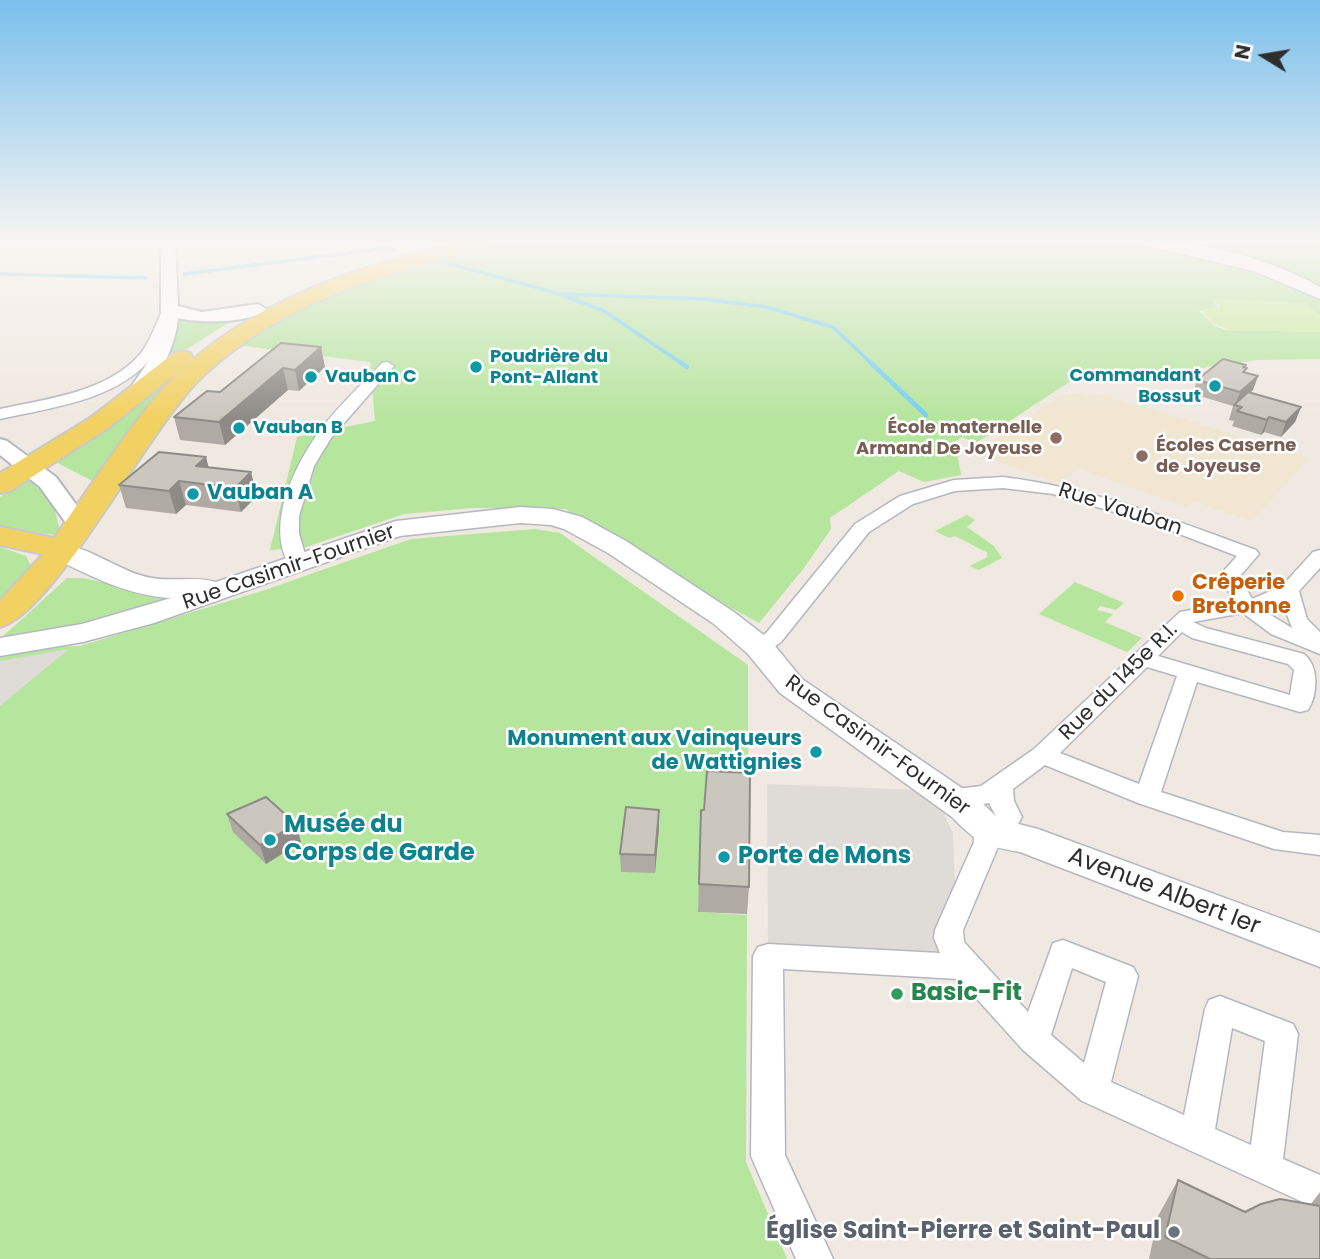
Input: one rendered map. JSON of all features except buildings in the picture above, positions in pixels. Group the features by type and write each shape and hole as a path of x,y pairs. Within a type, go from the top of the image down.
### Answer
{"main road":[{"path":"1,483 30,467 135,396 206,340 276,301"},
{"path":"0,617 38,582 163,404 184,379 226,344 282,310 303,301"},
{"name":"Rue Casimir-Fournier","path":"0,647 83,633 144,617 396,529 520,514 553,517 573,523 618,547 724,618 759,647 791,686 950,797 999,824"},
{"path":"0,537 35,541 70,538 124,582 142,586 202,588 252,580"},
{"name":"Avenue Albert Ier","path":"999,824 1320,950"}],"street":[{"path":"135,396 163,349 170,301"},
{"path":"170,309 181,315 202,317 258,309"},
{"path":"0,414 70,396 124,375 146,356 170,309"},
{"path":"298,564 290,534 290,516 306,466 324,436 387,366"},
{"path":"4,447 65,444"},
{"path":"4,447 48,482 70,538"},
{"name":"Rue Vauban","path":"759,647 774,637 862,528 874,519 926,493 954,486 1005,482 1065,489 1249,554 1230,575 1233,586 1248,606"},
{"name":"Rue du 145e R.I.","path":"999,824 1043,755 1178,622 1187,616 1248,606 1289,590 1320,556"},
{"path":"1289,590 1293,612 1300,626 1320,640"},
{"path":"1248,606 1264,621 1283,633 1320,647"},
{"path":"1143,659 1300,705 1306,681 1304,665 1296,659 1199,633 1178,622"},
{"path":"1147,797 1189,672"},
{"path":"1043,755 1147,797 1283,842 1312,842 1320,845"},
{"path":"999,824 948,930 951,947 966,967 1034,1040 1093,1090 1320,1193"},
{"path":"1034,1040 1063,952 1123,976 1093,1090"},
{"path":"814,1259 768,1156 768,956 966,967"},
{"path":"1197,1137 1220,1009 1282,1034 1265,1168"}],"shaded area":[{"name":"Écoles Caserne de Joyeuse","path":"1063,394 1101,394 1310,458 1252,521 1193,501 1187,507 1079,469 1059,484 975,453"},
{"path":"69,649 6,701 0,706 0,661"},
{"path":"767,784 922,790 943,812 953,833 956,914 966,967 768,956"}],"green space":[{"path":"295,301 251,325 96,483 54,461 127,412 226,333 280,303"},
{"path":"316,301 1214,301 1218,308 1199,311 1215,326 1226,330 1320,332 1320,359 1257,360 1137,377 1140,381 1128,383 1123,379 1077,377 976,443 962,437 955,442 961,475 924,482 899,471 830,518 831,529 804,568 759,623 591,531 566,509 473,508 404,514 303,548 270,550 297,437 375,421 370,362 236,345"},
{"path":"1214,301 1307,304 1320,316 1320,332 1230,330 1214,324 1203,313 1205,309 1220,308"},
{"path":"1246,301 1320,301 1320,316 1307,304"},
{"path":"238,317 157,371 172,346 174,322 177,320"},
{"path":"27,478 53,503 60,531 56,535 0,528 0,497"},
{"path":"967,515 975,520 967,527 994,546 1002,558 979,570 969,566 988,557 988,553 955,536 949,538 935,531"},
{"path":"535,529 560,533 748,665 748,800 704,798 698,912 747,915 746,1162 787,1259 0,1259 0,652 13,647 80,646 262,591 411,539"},
{"path":"0,547 26,556 31,566 19,585 0,606"},
{"path":"67,578 83,578 148,592 184,595 111,622 0,639"},
{"path":"1075,582 1124,603 1116,610 1100,606 1097,610 1113,614 1105,622 1142,638 1127,652 1039,614"}],"waterway":[{"path":"577,301 604,311 683,364"},
{"path":"718,301 766,307 833,327 872,364"},
{"path":"680,362 687,367"},
{"path":"870,362 926,415"}],"place":[{"name":"Poudrière du Pont-Allant","path":"476,367"},
{"name":"Vauban C","path":"311,377"},
{"name":"Commandant Bossut","path":"1215,386"},
{"name":"Vauban B","path":"239,428"},
{"name":"École maternelle Armand De Joyeuse","path":"1056,438"},
{"name":"Écoles Caserne de Joyeuse","path":"1142,456"},
{"name":"Vauban A","path":"193,494"},
{"name":"Crêperie Bretonne","path":"1178,596"},
{"name":"Monument aux Vainqueurs de Wattignies","path":"816,752"},
{"name":"Musée du Corps de Garde","path":"270,840"},
{"name":"Porte de Mons","path":"724,857"},
{"name":"Basic-Fit","path":"897,994"},
{"name":"Église Saint-Pierre et Saint-Paul","path":"1174,1232"}]}
